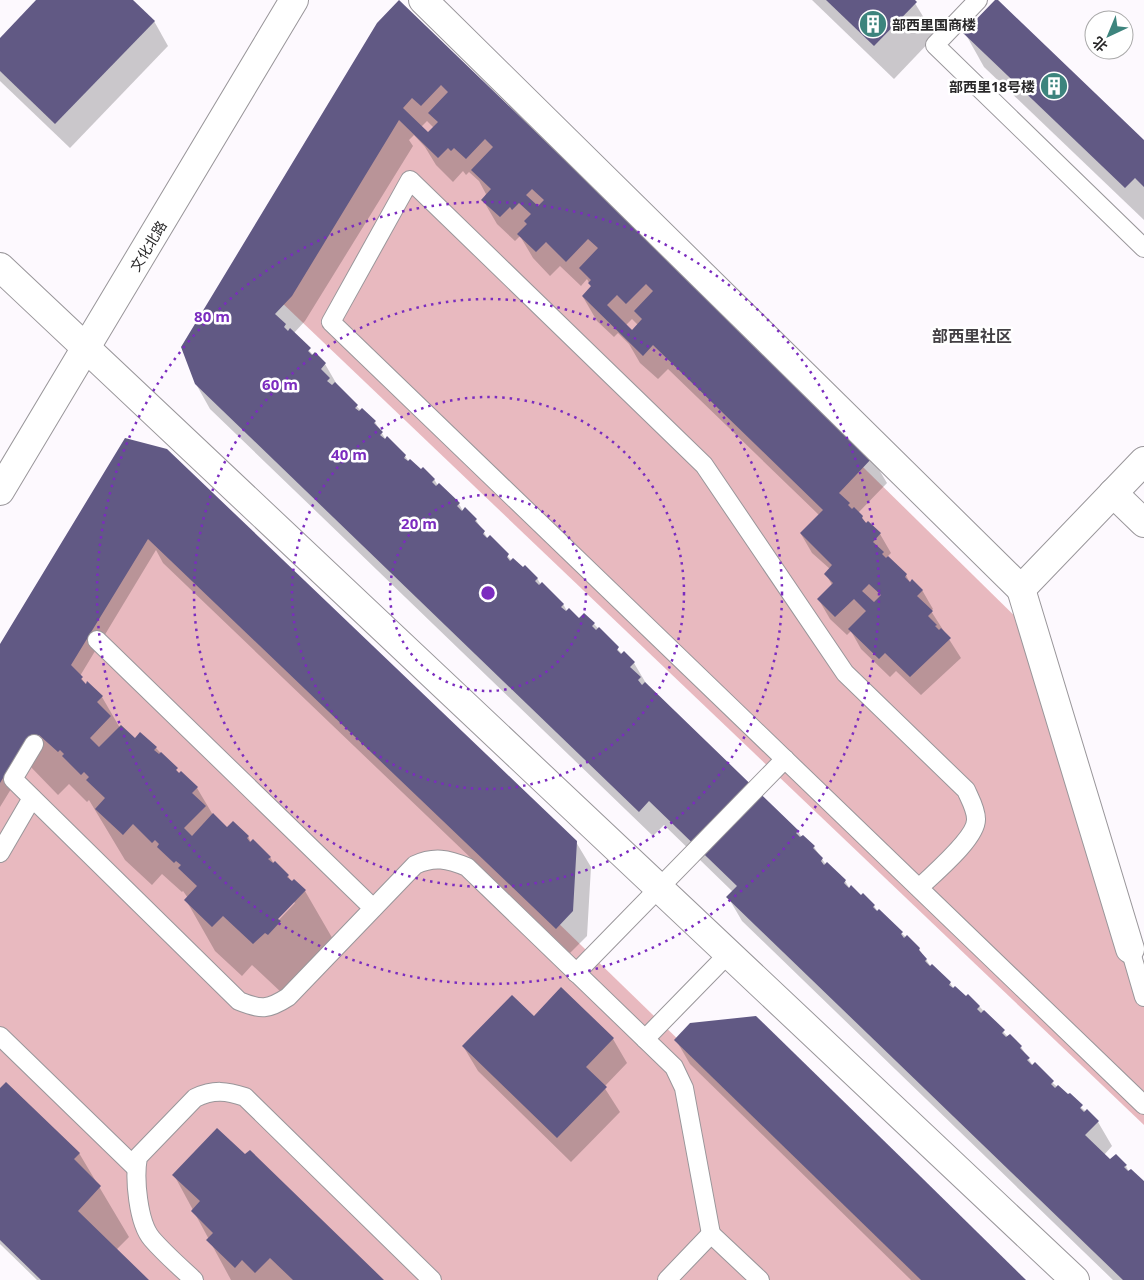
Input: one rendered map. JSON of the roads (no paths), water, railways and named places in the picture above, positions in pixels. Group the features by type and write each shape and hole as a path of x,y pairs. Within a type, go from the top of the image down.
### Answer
{"street":[{"name":"文化北路","path":"0,491 88,347 294,0"},
{"path":"423,0 1021,589 1130,949"},
{"path":"0,266 1075,1280"},
{"path":"1021,589 1144,461"},
{"path":"1113,493 1144,523"}],"lane":[{"path":"978,0 935,45 1144,248"},
{"path":"919,888 971,836 977,820 973,804 966,790 844,673 704,465 410,180 331,322 1144,1105"},
{"path":"97,640 374,908"},
{"path":"34,744 13,779 239,1001 257,1008 273,1007 288,998 415,864 428,859 449,859 466,867 674,1067 684,1088 711,1234 760,1280"},
{"path":"576,973 785,759"},
{"path":"0,852 32,798"},
{"path":"1130,949 1144,997"},
{"path":"645,1039 729,953"},
{"path":"0,1036 136,1168"},
{"path":"194,1280 151,1238 143,1221 136,1168 138,1157 196,1098 207,1092 226,1091 245,1097 432,1280"},
{"path":"667,1280 711,1234"}],"place":[{"name":"部西里国商楼","path":"873,24"},
{"name":"部西里18号楼","path":"1054,86"}],"district":[{"name":"部西里社区","path":"972,336"}]}
